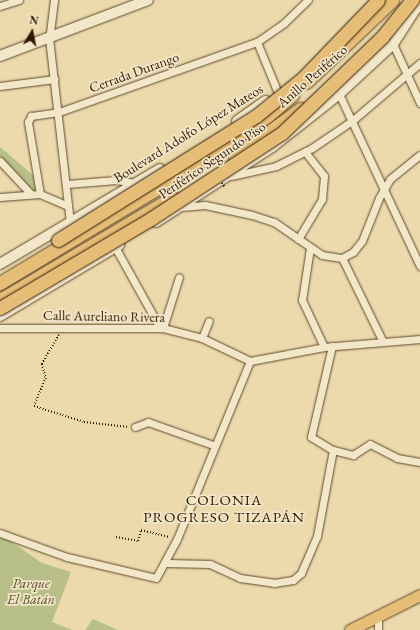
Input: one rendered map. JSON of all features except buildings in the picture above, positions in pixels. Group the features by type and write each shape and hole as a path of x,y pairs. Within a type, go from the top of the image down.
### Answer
{"highway":[{"name":"Periférico Segundo Piso","path":"0,274 256,116 303,78 378,0"},
{"name":"Anillo Periférico","path":"0,283 95,227 267,116 392,0"},
{"name":"Periférico Segundo Piso","path":"0,308 152,218 282,133 382,38 411,0"},
{"name":"Anillo Periférico","path":"0,300 219,168 294,114 352,63 411,0"},
{"path":"95,227 110,198"}],"main road":[{"path":"0,56 148,0"},
{"name":"Boulevard Adolfo López Mateos","path":"0,264 218,134 278,93 356,19 372,0"},
{"path":"393,44 420,2"},
{"path":"0,316 231,176 339,94 393,44 420,12"},
{"path":"350,630 420,595"}],"street":[{"path":"0,6 19,0"},
{"path":"54,0 49,38 59,112 70,222"},
{"name":"Cerrada Durango","path":"40,194 29,118 59,112 257,42 284,23 308,0"},
{"path":"257,42 278,93"},
{"path":"393,44 420,103"},
{"path":"231,176 276,166 305,152 353,120 406,72 420,63"},
{"path":"0,86 55,79"},
{"path":"339,94 353,120 420,266"},
{"path":"298,239 322,199 324,176 305,152"},
{"path":"181,207 205,205 252,215 274,222 322,255 342,258 353,252 362,242 384,187 396,173 420,155"},
{"path":"0,161 31,194"},
{"path":"67,184 116,180 136,183"},
{"path":"0,197 40,194 68,206"},
{"path":"115,247 161,328"},
{"path":"310,248 302,300 324,347"},
{"path":"342,258 383,342"},
{"path":"161,328 179,277"},
{"path":"202,338 209,320"},
{"name":"Calle Aureliano Rivera","path":"0,328 161,328 202,338 250,361"},
{"path":"0,533 67,557 156,578 167,563 177,540 213,444 250,361 324,347 420,339"},
{"path":"332,346 311,434 313,439 333,450 353,455 370,444 397,458 420,462"},
{"path":"135,427 148,422 213,444"},
{"path":"167,563 210,564 240,578 274,582 293,580 301,573 317,536 333,450"},
{"path":"378,617 378,630"}],"path":[{"path":"206,153 216,166"},
{"path":"221,181 225,187"},
{"path":"64,327 42,364 46,378 34,406 84,422 135,427"},
{"path":"116,537 138,542 141,530 177,540"}],"green space":[{"path":"0,147 34,176 36,199 27,195 0,166"},
{"name":"Parque El Batán","path":"3,536 42,563 71,572 52,622 72,630 0,630 0,537"},
{"name":"Parque El Batán","path":"93,619 118,630 85,630"}],"district":[{"name":"COLONIA PROGRESO TIZAPÁN","path":"224,508"}]}
